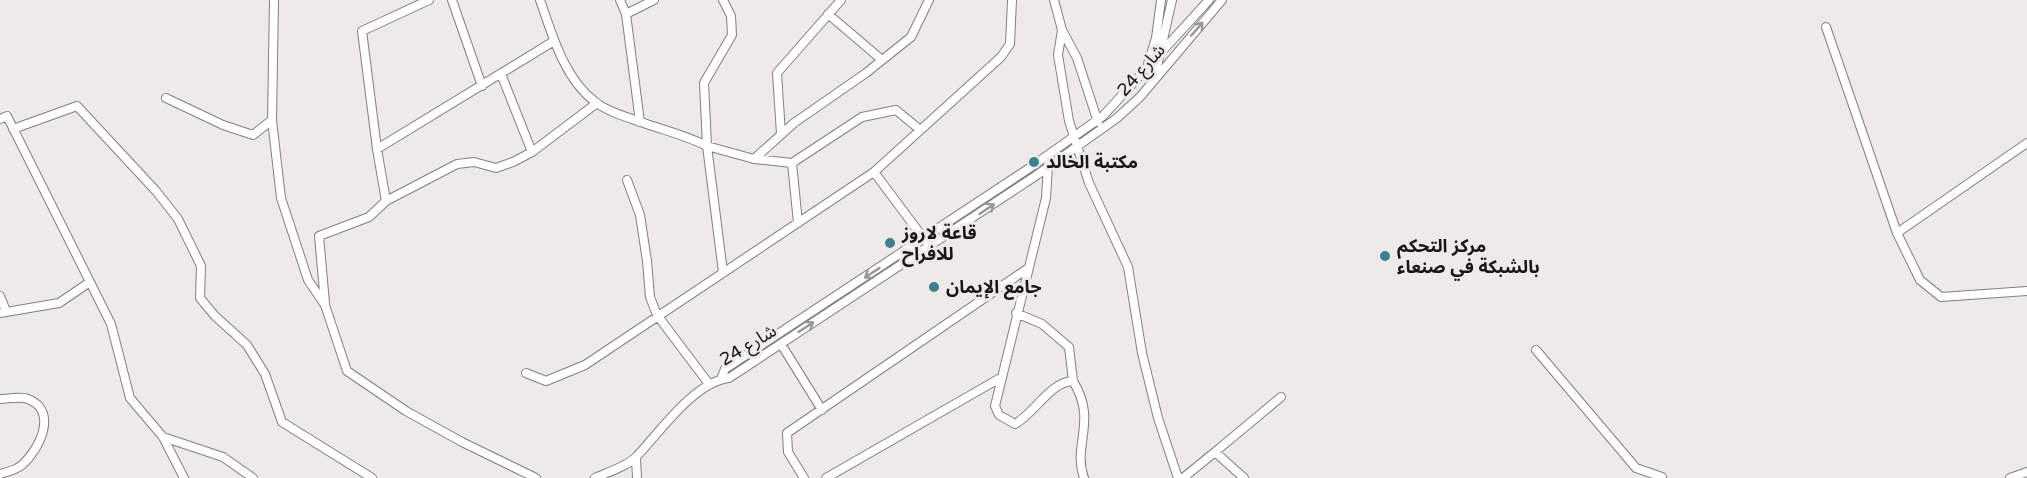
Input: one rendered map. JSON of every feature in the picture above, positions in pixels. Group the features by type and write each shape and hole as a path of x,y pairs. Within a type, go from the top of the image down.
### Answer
{"street":[{"path":"274,0 272,120 281,198 308,280 325,305"},
{"path":"386,201 362,31 429,0"},
{"path":"452,0 482,86"},
{"path":"540,0 555,40 575,79 597,103 640,122 707,146 754,159 792,163 862,117 896,110 920,129"},
{"path":"620,0 626,14 640,122"},
{"path":"626,14 654,0"},
{"path":"723,0 731,16 732,35 704,83 707,146 723,272"},
{"path":"780,134 777,73 840,0"},
{"path":"754,159 780,134 911,37 929,0"},
{"path":"526,373 546,381 585,365 874,172 1001,57 1010,44 1011,0"},
{"path":"1054,0 1062,30 1077,58 1101,131"},
{"path":"1161,0 1166,37 1173,40"},
{"path":"1150,85 1162,52 1164,26 1172,0"},
{"name":"شارع 24","path":"1209,0 1124,96 1097,120 1045,158 924,239 725,369 721,379 729,378 1101,131 1125,111 1150,85 1222,0"},
{"path":"828,14 882,60"},
{"path":"1147,69 1156,38 1164,26"},
{"path":"1826,27 1897,233 1920,280 1941,297 2027,291"},
{"path":"1062,30 1058,55 1073,137 1089,183 1128,267 1142,353 1158,418 1178,478"},
{"path":"1156,38 1162,52"},
{"path":"377,149 555,40"},
{"path":"1162,52 1181,48"},
{"path":"501,74 532,152"},
{"path":"166,98 223,125 253,135 272,120"},
{"path":"536,478 462,442 406,411 347,371 325,305 319,236 369,218 386,201 457,164 474,162 496,168 532,152 597,103"},
{"path":"14,129 77,106 156,191 178,219 201,266 200,298 215,316 247,345 265,374 282,422 372,478"},
{"path":"0,119 7,116 111,324 130,398 163,438 184,478"},
{"path":"1897,233 2027,143"},
{"path":"1045,158 1049,166 1046,198 995,406 999,415 1015,424 1028,417 1054,387 1073,381"},
{"path":"792,163 798,224"},
{"path":"874,172 930,246"},
{"path":"627,180 644,235 650,297 657,315 709,384"},
{"path":"804,478 788,452 787,433 1027,269"},
{"path":"0,296 3,312 59,303 90,282"},
{"path":"1016,313 1042,324 1069,346 1073,381 1086,414 1081,464 1084,478"},
{"path":"781,344 822,410"},
{"path":"1536,350 1636,468 1661,478 1672,478"},
{"path":"826,478 1002,377"},
{"path":"595,478 636,458 654,435 709,384 721,379"},
{"path":"1183,478 1281,397"},
{"path":"0,399 26,398 38,405 45,418 43,437 21,466 0,474"},
{"path":"163,438 223,457 253,478"},
{"path":"1215,452 1244,478"},
{"path":"636,458 637,478"},
{"path":"2010,478 2027,472"}],"place":[{"name":"مكتبة الخالد","path":"1034,162"},
{"name":"قاعة لاروز للافراح","path":"890,243"},
{"name":"مركز التحكم بالشبكة في صنعاء","path":"1385,256"},
{"name":"جامع الإيمان","path":"934,287"}]}
